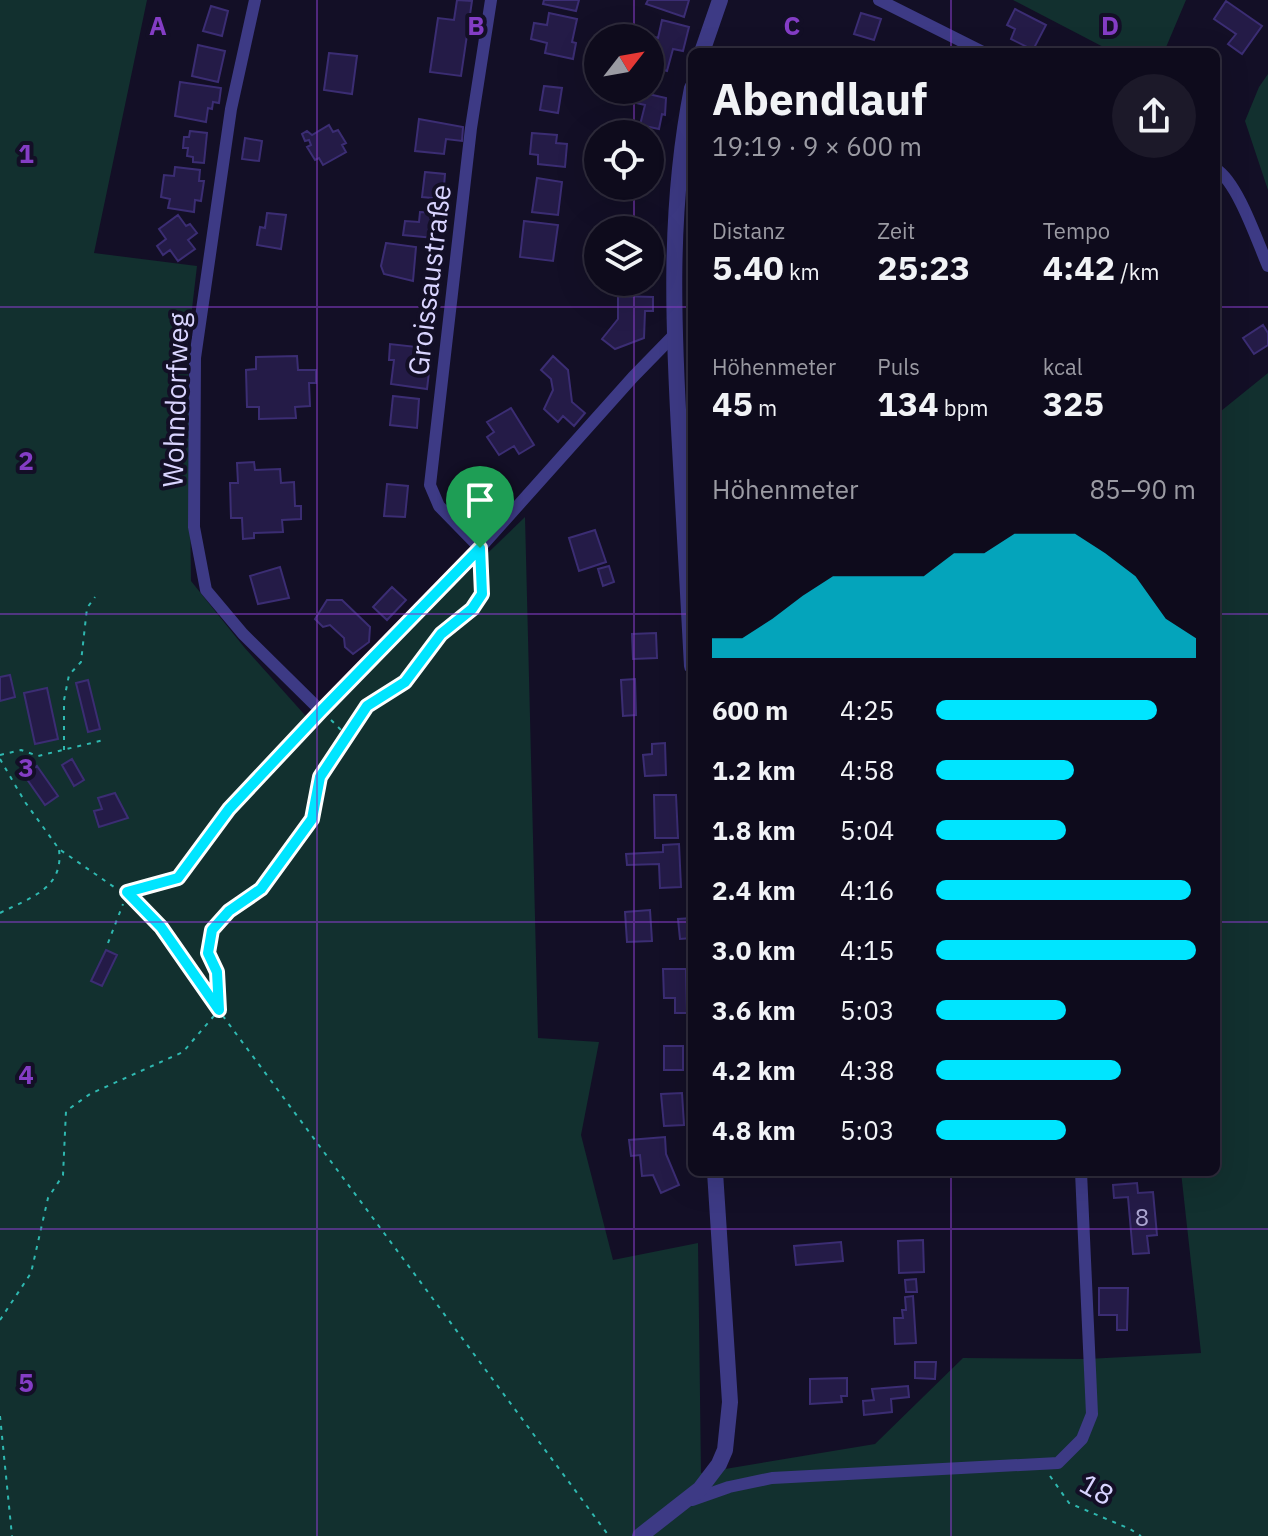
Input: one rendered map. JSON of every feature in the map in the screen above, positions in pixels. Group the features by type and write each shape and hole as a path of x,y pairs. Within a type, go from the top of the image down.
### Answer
{"street":[{"name":"Wohndorfweg","path":"255,0 231,109 195,358 194,527 206,590 243,634 321,711"},
{"name":"Groissaustraße","path":"480,548 439,506 430,485 471,128 491,0"},
{"path":"703,48 720,0"},
{"path":"879,0 975,48"},
{"path":"688,112 679,167 673,241 673,336 688,597"},
{"path":"1220,171 1235,193 1268,266"},
{"path":"127,892 178,878 229,809 480,548 673,336"},
{"path":"640,1536 711,1478 719,1464 729,1429 726,1321 715,1176"},
{"path":"685,1502 729,1487 772,1478 1058,1463 1073,1450 1086,1431 1092,1414 1081,1176"}],"path":[{"path":"0,1320 31,1273 48,1198 63,1175 66,1111 90,1094 183,1052 219,1010 217,972 208,953 212,930 229,911 261,889 312,819 320,777 367,706 405,682 441,634 472,609 482,594 480,548"},
{"path":"64,750 64,700 69,675 81,662 87,608 95,597"},
{"path":"321,711 347,736"},
{"path":"104,740 38,756 21,750 0,757 25,802 59,849 113,887 127,892 161,927 219,1010 609,1536"},
{"path":"0,913 50,886 61,867 59,849"},
{"path":"108,943 127,892"},
{"path":"0,1416 12,1536"},
{"name":"18","path":"1042,1466 1069,1503 1141,1536"},
{"path":"602,1536 605,1531"}],"green space":[{"path":"0,0 147,0 94,253 197,266 188,343 191,581 244,647 312,723 525,517 538,1038 599,1042 581,1135 613,1260 698,1243 701,1473 875,1444 963,1358 1087,1359 1201,1353 1181,1176 1220,1176 1220,412 1268,373 1268,1536 0,1536"},
{"path":"1013,0 1186,0 1166,48 1105,48"},
{"path":"1268,74 1268,190 1245,121"}],"building":[{"path":"457,0 472,1 461,76 430,72 438,18 454,20"},
{"path":"544,0 579,0 576,11 543,4"},
{"path":"648,0 689,0 684,17 646,4"},
{"path":"1226,1 1262,26 1242,54 1228,44 1236,34 1214,19"},
{"path":"211,6 228,11 222,36 203,31"},
{"path":"1015,9 1046,25 1034,48 1029,48 1011,39 1015,29 1007,25"},
{"path":"549,13 577,19 572,42 576,43 573,59 545,53 547,43 531,39 534,23 547,25"},
{"path":"861,13 881,19 874,40 854,34"},
{"path":"662,20 689,27 683,51 673,49 667,71 664,70 664,24 661,24"},
{"path":"198,45 225,51 218,82 192,76"},
{"path":"329,53 357,56 352,94 324,90"},
{"path":"180,82 221,88 219,103 213,102 212,109 208,108 206,122 175,116"},
{"path":"544,86 562,88 558,113 540,110"},
{"path":"666,98 665,115 662,114 661,120 641,120 645,105 641,104 664,104"},
{"path":"419,119 463,127 462,141 446,139 444,154 415,151"},
{"path":"329,125 333,132 338,130 346,143 342,145 346,152 323,165 319,158 315,160 307,147 311,145 309,140 305,141 302,134 307,131 312,135"},
{"path":"190,131 207,133 204,163 193,162 193,157 187,156 188,148 183,148 184,137 189,137"},
{"path":"532,133 557,135 556,143 567,144 565,167 538,164 538,155 530,154"},
{"path":"245,138 262,141 259,161 242,159"},
{"path":"175,167 200,170 199,181 204,181 201,201 195,200 194,212 168,208 170,199 161,197 164,175 174,176"},
{"path":"425,172 445,174 443,199 422,197"},
{"path":"537,178 562,182 558,215 532,212"},
{"path":"420,212 437,213 434,238 403,235 405,221 419,222"},
{"path":"267,213 286,215 281,249 257,245 260,227 265,228"},
{"path":"178,215 186,226 190,224 197,233 188,240 195,249 178,261 170,250 163,255 157,246 166,239 159,229"},
{"path":"524,221 558,225 553,261 520,257"},
{"path":"386,243 416,247 413,281 384,274 381,266"},
{"path":"618,296 653,297 653,311 645,311 644,338 615,349 602,339 618,319"},
{"path":"1263,325 1268,333 1268,345 1254,354 1243,338"},
{"path":"417,342 429,343 427,389 391,384 394,360 389,360 390,344 416,347"},
{"path":"297,356 298,370 316,370 316,383 309,383 310,406 295,407 296,418 259,419 259,407 247,407 246,370 256,369 256,357"},
{"path":"553,356 568,370 572,402 585,413 574,426 563,416 558,422 544,409 553,390 551,379 541,370"},
{"path":"393,396 419,399 417,428 390,425"},
{"path":"511,408 534,445 519,454 514,446 499,455 487,437 494,432 487,422"},
{"path":"254,462 255,470 280,469 281,483 294,482 295,506 301,506 301,519 282,520 283,532 254,533 254,538 243,539 242,518 231,518 230,483 238,483 237,463"},
{"path":"387,484 408,486 405,517 384,516"},
{"path":"595,530 606,562 579,571 569,538"},
{"path":"609,566 614,582 603,586 598,569"},
{"path":"280,567 289,598 258,604 250,576"},
{"path":"392,587 406,600 387,620 373,607"},
{"path":"327,600 342,600 370,627 369,642 353,654 345,647 344,638 330,625 323,627 315,619"},
{"path":"656,633 657,658 633,659 632,634"},
{"path":"10,675 15,697 0,701 0,677"},
{"path":"635,679 636,715 623,716 621,680"},
{"path":"88,680 100,729 88,732 76,683"},
{"path":"47,688 58,739 35,744 24,693"},
{"path":"665,743 666,775 645,776 643,755 652,754 652,744"},
{"path":"72,759 84,780 74,786 62,765"},
{"path":"37,766 58,796 45,805 24,775"},
{"path":"115,793 128,818 99,827 94,811 102,809 98,798"},
{"path":"654,795 676,795 678,838 655,838"},
{"path":"679,844 681,887 660,888 659,864 627,865 626,854 663,852 663,845"},
{"path":"650,910 652,941 627,942 625,912"},
{"path":"688,918 688,938 680,939 678,919"},
{"path":"106,950 117,955 102,986 91,981"},
{"path":"663,969 686,969 687,1013 675,1013 675,998 664,998"},
{"path":"664,1046 683,1046 683,1070 664,1070"},
{"path":"682,1093 684,1125 664,1126 661,1094"},
{"path":"665,1137 666,1154 679,1185 661,1193 653,1175 642,1176 640,1155 631,1156 629,1140"},
{"path":"1137,1183 1138,1193 1153,1192 1157,1235 1147,1236 1149,1253 1133,1254 1128,1197 1114,1198 1113,1185"},
{"path":"923,1240 924,1272 899,1273 898,1241"},
{"path":"841,1242 843,1261 796,1265 794,1246"},
{"path":"916,1279 917,1292 906,1292 905,1280"},
{"path":"1099,1288 1128,1288 1127,1330 1117,1330 1117,1315 1099,1315"},
{"path":"913,1296 916,1343 895,1344 894,1318 903,1318 905,1297"},
{"path":"915,1362 936,1362 935,1379 915,1378"},
{"path":"847,1378 847,1396 841,1396 842,1402 810,1404 810,1379"},
{"path":"908,1386 909,1397 891,1399 892,1412 864,1415 863,1401 874,1400 872,1389"}],"route":[{"path":"480,548 482,594 472,609 441,634 405,682 367,706 320,777 312,819 261,889 229,911 212,930 208,953 217,972 219,1010 161,927 127,892 178,878 229,809 480,548"}]}
